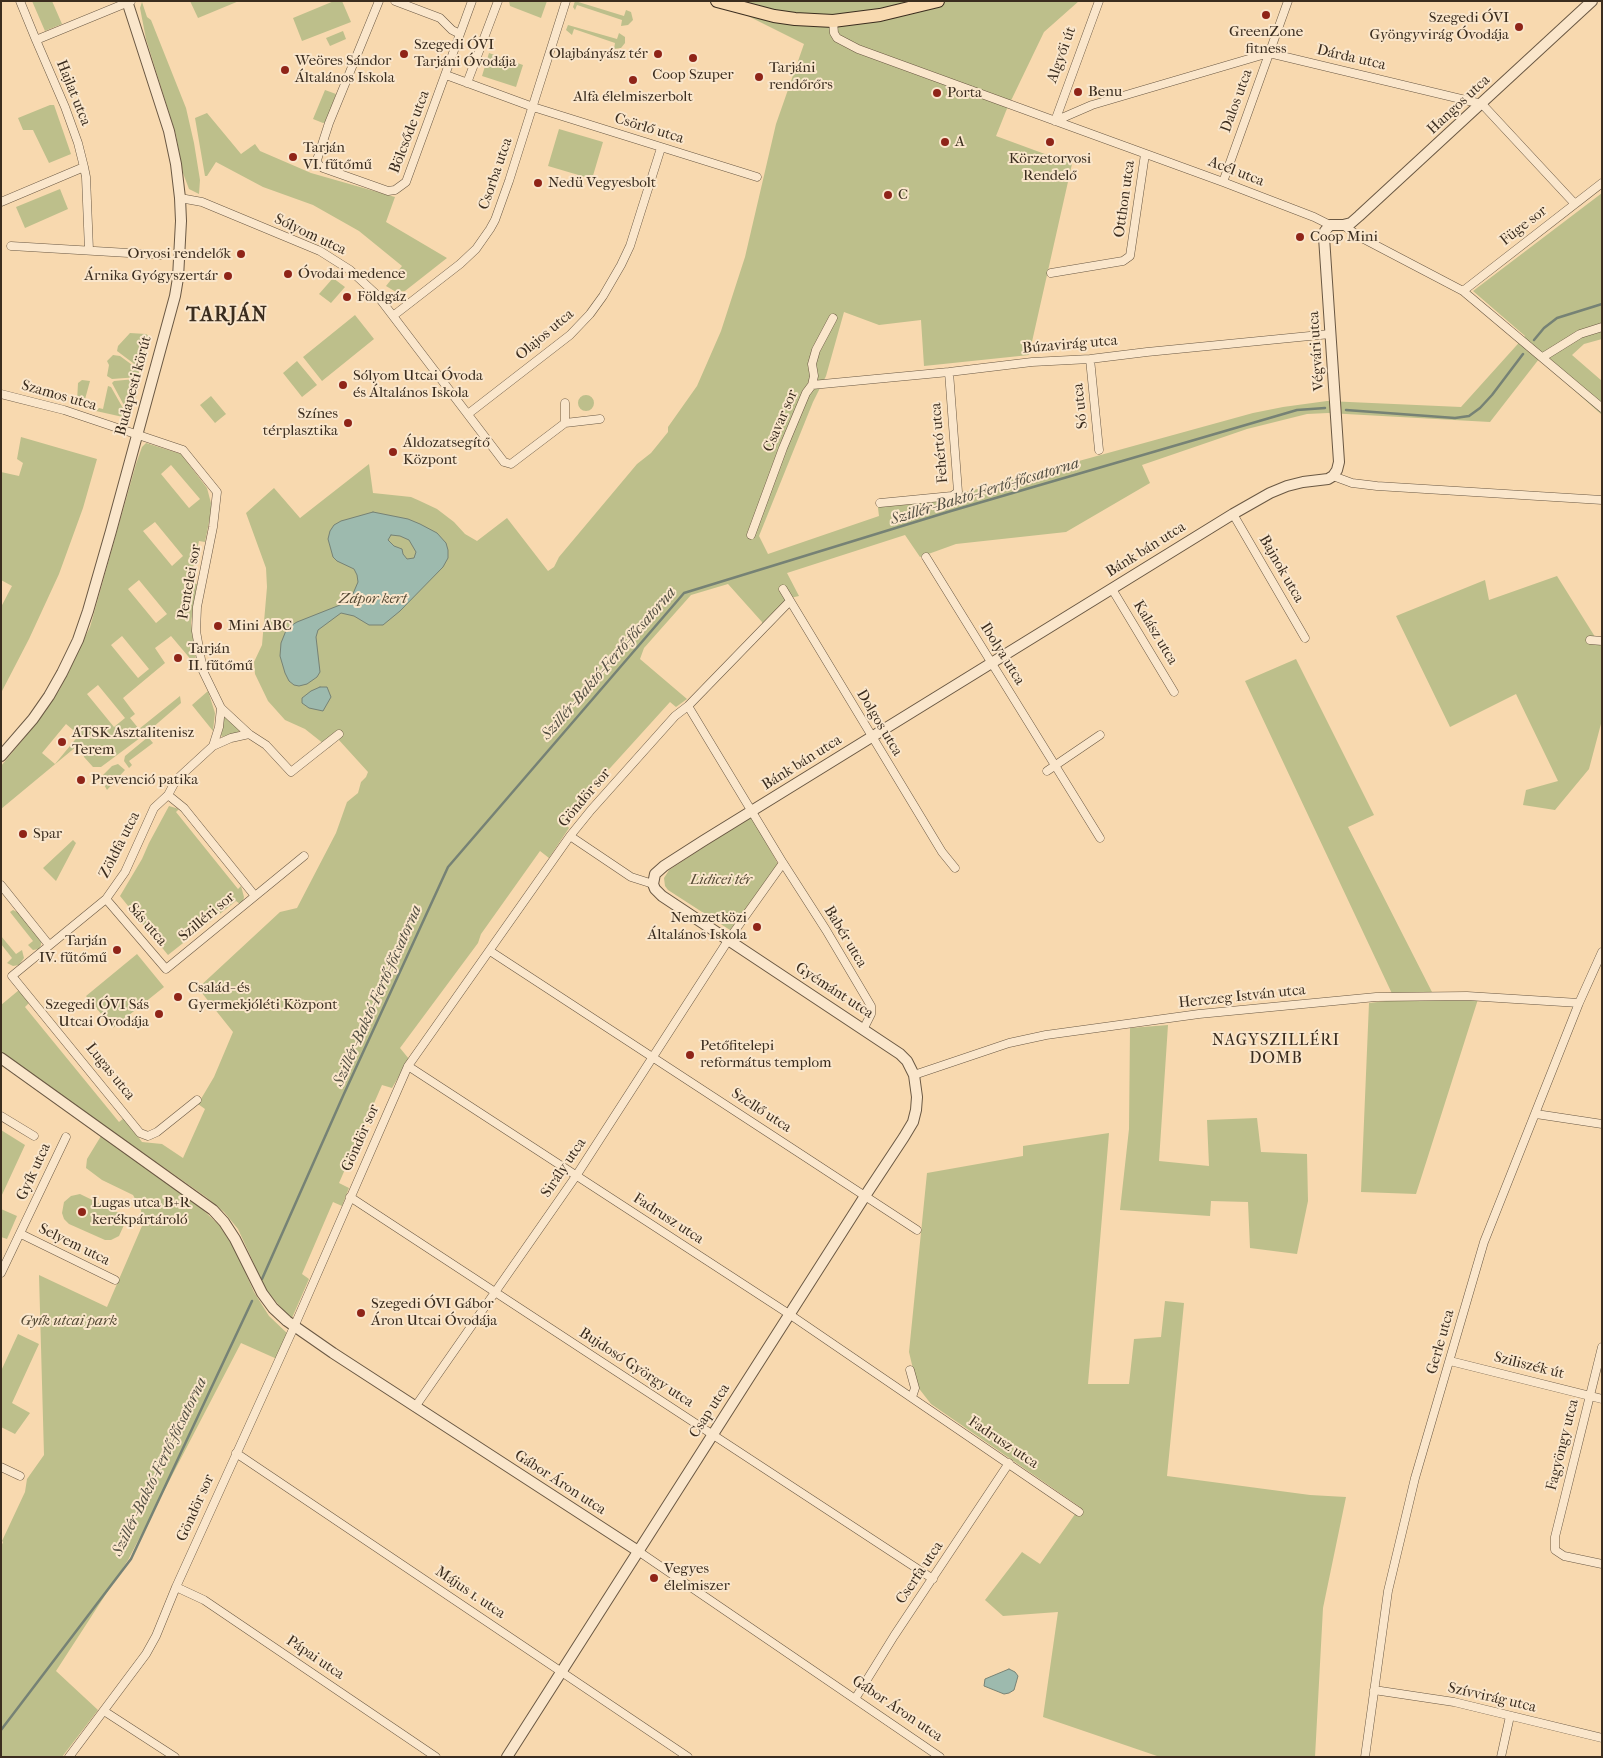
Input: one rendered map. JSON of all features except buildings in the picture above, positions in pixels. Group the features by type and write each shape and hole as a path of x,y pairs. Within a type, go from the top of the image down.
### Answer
{"main road":[{"path":"717,1 774,16 833,21 880,15 938,1"}],"street":[{"name":"Hajlat utca","path":"20,1 65,108 84,166"},
{"name":"Bölcsőde utca","path":"379,1 317,157 320,166 382,191 395,190 406,182 472,1"},
{"path":"395,1 440,18 452,30 460,34"},
{"path":"467,83 498,1"},
{"name":"Csorba utca","path":"393,316 460,264 476,249 495,220 566,1"},
{"name":"Algyői út","path":"1056,121 1098,1"},
{"name":"Dalos utca","path":"1223,182 1288,1"},
{"name":"Hangos utca","path":"1342,225 1351,223 1359,216 1592,1"},
{"path":"36,40 128,2"},
{"name":"Budapesti körút","path":"1,756 33,719 48,696 78,640 88,611 174,296 181,250 180,198 169,131 128,2"},
{"name":"Acél utca","path":"833,21 834,33 837,38 858,49 1223,182 1330,225 1342,225"},
{"name":"Dárda utca","path":"1056,121 1092,105 1269,53 1482,104"},
{"name":"Csörlő utca","path":"446,75 533,107 758,177"},
{"path":"1482,104 1575,204"},
{"name":"Olajos utca","path":"468,414 570,335 590,314 621,266 630,246 661,148"},
{"name":"Otthon utca","path":"1051,273 1123,261 1130,256 1145,154"},
{"path":"1,202 84,166 89,250"},
{"name":"Füge sor","path":"1463,290 1602,183"},
{"name":"Sólyom utca","path":"180,198 208,205 320,252 350,270 377,295 504,462 511,464 565,423"},
{"name":"Végvári utca","path":"1330,225 1325,231 1324,237 1339,462 1338,470 1333,476"},
{"path":"1342,225 1360,237 1463,290 1602,408"},
{"path":"12,246 162,255"},
{"name":"Csavar sor","path":"751,535 806,393 812,385 814,376 812,364 816,350 832,318"},
{"path":"1543,357 1580,334 1602,327"},
{"name":"Búzavirág utca","path":"812,385 1330,334"},
{"name":"Só utca","path":"1090,359 1099,450"},
{"name":"Fehértó utca","path":"880,503 952,496 958,492 948,372"},
{"name":"Szamos utca","path":"1,394 64,410 137,434"},
{"path":"565,403 565,423 600,419"},
{"name":"Pentelei sor","path":"137,434 183,450 217,492 213,527 197,607 196,631 203,670 221,708 249,734 266,745 291,772 339,734"},
{"path":"1333,476 1352,483 1377,486 1602,500"},
{"name":"Bánk bán utca","path":"753,811 1233,514 1270,493 1287,486 1303,482 1328,480 1333,476"},
{"name":"Bajnok utca","path":"1233,514 1305,638"},
{"name":"Ibolya utca","path":"926,557 1100,838"},
{"name":"Dolgos utca","path":"783,589 942,852 955,868"},
{"name":"Kalász utca","path":"1112,589 1174,692"},
{"name":"Göndör sor","path":"69,1757 150,1648 156,1636 176,1587 294,1327 408,1066 570,836 591,810 675,716 688,706 790,602"},
{"path":"1590,640 1602,641"},
{"path":"688,706 753,811 783,863 729,940 662,896 653,884 655,874 664,866 753,811"},
{"path":"213,746 221,708"},
{"name":"Zöldfa utca","path":"12,976 106,899 125,872 154,808 168,795 176,780 213,746 231,738 249,734"},
{"path":"1047,772 1100,735"},
{"path":"168,795 184,808 255,896"},
{"path":"570,836 631,877 653,884"},
{"name":"Szilléri sor","path":"166,969 304,856"},
{"name":"Babér utca","path":"783,863 826,930 871,1006 871,1014 864,1028"},
{"path":"1,885 50,945"},
{"name":"Sás utca","path":"106,899 166,969"},
{"name":"Gyémánt utca","path":"729,940 864,1028 900,1054 907,1061 914,1075"},
{"name":"Sirály utca","path":"416,1407 576,1176 729,940"},
{"name":"Szellő utca","path":"490,951 917,1230"},
{"name":"Gerle utca","path":"1365,1757 1388,1591 1400,1536 1415,1478 1484,1242 1579,1003 1602,952"},
{"name":"Lugas utca","path":"12,976 140,1133 148,1136 156,1132 197,1100"},
{"name":"Herczeg István utca","path":"914,1075 1009,1043 1055,1034 1199,1014 1376,998 1467,996 1579,1003"},
{"name":"Gábor Áron utca","path":"1,1058 213,1210 229,1228 267,1301 294,1327 638,1552 937,1756"},
{"name":"Fadrusz utca","path":"408,1066 789,1314 1009,1462 1079,1512"},
{"name":"Csap utca","path":"507,1757 913,1122 917,1104 914,1075"},
{"path":"1536,1114 1602,1124"},
{"path":"1,1116 34,1136"},
{"name":"Gyík utca","path":"1,1273 66,1137"},
{"name":"Bujdosó György utca","path":"350,1197 933,1579"},
{"name":"Selyem utca","path":"21,1234 114,1280"},
{"name":"Fagyöngy utca","path":"1602,1347 1555,1537 1555,1550 1564,1556 1602,1564"},
{"name":"Sziliszék út","path":"1450,1361 1602,1399"},
{"path":"910,1370 915,1388 912,1397"},
{"name":"Május 1. utca","path":"236,1453 688,1757"},
{"name":"Cserfa utca","path":"855,1699 1009,1462"},
{"path":"1,1467 20,1476"},
{"name":"Pápai utca","path":"176,1587 204,1600 436,1757"},
{"name":"Szívvirág utca","path":"1374,1690 1454,1702 1602,1738"},
{"path":"104,1711 175,1757"},
{"path":"1501,1757 1510,1716"}],"green space":[{"path":"32,1 52,1 62,24 45,31"},
{"path":"190,1 239,1 198,18"},
{"path":"334,1 342,1 351,22 302,41 293,18"},
{"path":"509,1 547,1 541,18 510,6"},
{"path":"575,1 624,16 626,10 631,12 633,20 628,25 621,26 622,20 577,5 575,10 573,7"},
{"name":"Zápor kert","path":"718,1 1079,1 1044,32 996,136 1072,164 1029,355 924,366 921,320 879,325 844,312 826,376 813,402 759,536 768,554 879,516 877,500 970,491 1253,413 1327,401 1461,407 1525,336 1473,291 1602,193 1602,339 1584,344 1572,355 1602,381 1602,415 1539,359 1490,422 1328,413 1307,414 1247,429 1142,465 1150,483 1066,532 956,544 920,557 905,535 787,573 799,596 790,598 762,625 762,622 728,584 691,595 644,648 640,659 687,699 676,707 670,702 563,820 569,828 549,858 540,851 481,934 478,943 400,1048 409,1059 392,1088 382,1085 339,1183 349,1188 342,1206 333,1202 302,1274 309,1279 292,1318 266,1290 238,1229 224,1212 206,1197 1,1053 1,1005 19,990 29,1003 25,1007 119,1122 124,1118 142,1142 162,1144 183,1158 205,1109 198,1104 214,1077 233,1032 198,988 280,912 297,908 336,833 347,802 358,793 361,782 368,772 338,739 329,748 305,729 285,720 268,701 255,674 254,662 262,645 267,587 266,568 246,513 274,488 300,518 369,464 373,493 411,497 420,501 437,509 454,522 465,534 477,541 507,518 548,571 554,567 559,557 637,464 651,453 668,432 668,427 697,386 721,331 745,257 776,124 804,44"},
{"path":"142,2 186,108 200,180 199,194 189,189 183,173 176,135 146,39 140,8"},
{"path":"568,25 617,39 619,33 625,37 625,43 621,48 614,49 615,43 574,29 572,35 566,30"},
{"path":"343,31 346,39 330,46 326,38"},
{"path":"489,53 523,65 516,87 482,76"},
{"path":"325,90 336,94 326,122 323,123 313,119"},
{"path":"54,105 71,154 49,163 33,130 23,130 18,118"},
{"path":"207,113 241,154 255,144 260,151 311,173 395,197 386,222 447,258 405,291 396,292 386,286 402,266 359,231 313,205 263,187 216,162 207,176 205,176 195,118"},
{"path":"559,129 603,142 592,179 548,166"},
{"path":"60,189 68,209 25,228 16,207"},
{"path":"333,278 345,287 331,303 319,294"},
{"path":"355,315 374,339 322,381 303,357"},
{"path":"130,333 146,334 149,336 142,365 140,366 137,366 117,351 118,346"},
{"path":"113,355 120,356 139,370 139,377 112,379 107,376 109,365 107,361"},
{"path":"297,361 317,385 302,397 283,373"},
{"path":"135,379 139,387 132,411 129,412 112,383 114,381"},
{"path":"82,380 90,381 84,403 88,405 89,409 78,405 77,402 78,383"},
{"path":"108,386 111,387 124,410 123,417 96,411 99,408 103,409"},
{"path":"586,395 592,397 594,403 592,409 586,411 580,409 578,403 580,397"},
{"path":"211,396 226,414 215,423 200,405"},
{"path":"21,437 97,459 83,508 59,574 29,639 1,693 1,607 12,586 1,580 1,472 19,476 23,463 17,459"},
{"path":"146,443 181,454 207,488 212,507 205,542 199,541 190,581 197,584 191,623 196,660 193,662 171,636 155,648 165,663 123,698 135,714 130,718 139,729 180,696 181,703 144,735 101,767 93,767 84,757 83,751 77,746 1,809 1,766 35,725 60,689 90,627 142,447","holes":["171,465 200,499 189,508 161,474","155,522 183,556 172,566 143,531","139,580 167,614 156,623 128,589","122,636 149,669 138,678 111,645","98,685 125,718 114,727 87,694","66,724 79,735 55,764 42,753"]},
{"path":"1557,576 1602,648 1602,720 1589,769 1555,810 1523,805 1526,790 1558,781 1516,694 1450,727 1396,616 1485,580 1489,600"},
{"path":"1296,659 1374,815 1348,827 1432,992 1480,993 1416,1194 1361,1192 1369,1003 1395,1000 1245,681"},
{"path":"208,691 215,713 213,731 192,705"},
{"path":"226,717 239,730 238,733 222,737 223,719"},
{"path":"148,737 153,743 129,761 132,765 129,768 124,761 125,756"},
{"path":"118,764 125,770 107,790 103,783 103,775 112,766"},
{"path":"169,806 179,809 176,812 238,889 241,886 244,897 243,902 240,904 236,901 168,955 120,896 142,859"},
{"name":"Lidicei tér","path":"751,816 778,864 730,930 668,890 665,886 664,878 669,870"},
{"path":"73,840 76,843 56,881 43,868"},
{"path":"13,910 19,913 41,940 39,949 33,950 28,945 33,941 10,912"},
{"path":"1,936 16,954 22,950 24,958 19,965 13,966 7,963 12,958 1,944"},
{"path":"137,954 164,987 113,1028 86,996"},
{"path":"1168,1025 1159,1161 1209,1166 1207,1120 1257,1118 1261,1152 1307,1154 1308,1201 1297,1254 1250,1248 1248,1202 1211,1201 1210,1216 1120,1210 1129,1129 1130,1028"},
{"path":"1,1130 25,1145 1,1197"},
{"path":"1109,1133 1088,1384 1129,1384 1134,1339 1161,1337 1165,1301 1184,1303 1167,1476 1310,1495 1346,1497 1323,1608 1315,1757 1160,1757 1043,1717 1058,1612 1003,1616 985,1600 1022,1552 1040,1564 1080,1507 931,1404 917,1386 909,1352 927,1173 1023,1156 1023,1146"},
{"name":"Gyík utcai park","path":"101,1136 201,1208 219,1225 235,1249 254,1292 269,1316 288,1334 277,1359 241,1343 128,1560 56,1671 98,1710 62,1757 1,1757 1,1547 25,1492 27,1479 44,1455 39,1275 107,1307 142,1226 141,1210 133,1195 102,1180 86,1168 87,1159"},
{"path":"80,1194 119,1213 124,1225 119,1236 111,1240 105,1240 69,1224 64,1219 62,1213 64,1202 71,1196"},
{"path":"1,1209 17,1216 7,1239 1,1237"},
{"path":"18,1334 39,1344 12,1403 30,1413 15,1434 1,1427 1,1371"}],"shaded area":[{"path":"373,512 408,519 437,533 446,543 448,558 443,567 400,611 383,625 369,625 354,616 341,613 318,630 316,637 320,672 317,677 307,684 294,685 289,681 285,673 280,656 281,643 287,628 297,622 345,603 352,596 358,582 354,569 333,557 328,539 334,525 341,521","holes":["391,535 409,540 416,552 414,558 407,559 402,549 394,546 388,540"]},
{"path":"320,687 327,687 331,697 323,711 309,708 302,703 302,698"},
{"path":"1009,1669 1018,1676 1014,1690 1004,1694 984,1686 985,1679"}],"waterway":[{"name":"Szillér-Baktó-Fertő-főcsatorna","path":"1534,340 1544,328 1557,318 1602,304"},
{"name":"Szillér-Baktó-Fertő-főcsatorna","path":"1346,410 1455,418 1469,416 1480,408 1492,395 1523,354"},
{"name":"Szillér-Baktó-Fertő-főcsatorna","path":"262,1279 448,867 684,593 951,511 1297,410 1325,408"},
{"name":"Szillér-Baktó-Fertő-főcsatorna","path":"1,1730 131,1559 252,1301"}],"place":[{"name":"GreenZone fitness","path":"1266,15"},
{"name":"Szegedi ÓVI Gyöngyvirág Óvodája","path":"1519,27"},
{"name":"Szegedi ÓVI Tarjáni Óvodája","path":"404,54"},
{"name":"Olajbányász tér","path":"658,54"},
{"name":"Coop Szuper","path":"693,58"},
{"name":"Weöres Sándor Általános Iskola","path":"285,70"},
{"name":"Tarjáni rendőrőrs","path":"759,77"},
{"name":"Alfa élelmiszerbolt","path":"633,80"},
{"name":"Benu","path":"1078,92"},
{"name":"Porta","path":"937,93"},
{"name":"A","path":"945,142"},
{"name":"Körzetorvosi Rendelő","path":"1050,142"},
{"name":"Tarján VI. fűtőmű","path":"293,157"},
{"name":"Nedü Vegyesbolt","path":"538,183"},
{"name":"C","path":"888,195"},
{"name":"Coop Mini","path":"1300,237"},
{"name":"Orvosi rendelők","path":"241,254"},
{"name":"Óvodai medence","path":"288,274"},
{"name":"Árnika Gyógyszertár","path":"228,276"},
{"name":"Földgáz","path":"347,297"},
{"name":"Sólyom Utcai Óvoda és Általános Iskola","path":"343,385"},
{"name":"Színes térplasztika","path":"348,423"},
{"name":"Áldozatsegítő Központ","path":"393,452"},
{"name":"Mini ABC","path":"218,626"},
{"name":"Tarján II. fűtőmű","path":"178,658"},
{"name":"ATSK Asztalitenisz Terem","path":"62,742"},
{"name":"Prevenció patika","path":"81,780"},
{"name":"Spar","path":"23,834"},
{"name":"Nemzetközi Általános Iskola","path":"757,927"},
{"name":"Tarján IV. fűtőmű","path":"117,950"},
{"name":"Család- és Gyermekjóléti Központ","path":"178,997"},
{"name":"Szegedi ÓVI Sás Utcai Óvodája","path":"159,1014"},
{"name":"Petőfitelepi református templom","path":"690,1055"},
{"name":"Lugas utca B+R kerékpártároló","path":"82,1212"},
{"name":"Szegedi ÓVI Gábor Áron Utcai Óvodája","path":"361,1313"},
{"name":"Vegyes élelmiszer","path":"654,1578"}],"district":[{"name":"TARJÁN","path":"227,316"},
{"name":"NAGYSZILLÉRI DOMB","path":"1276,1050"}]}
